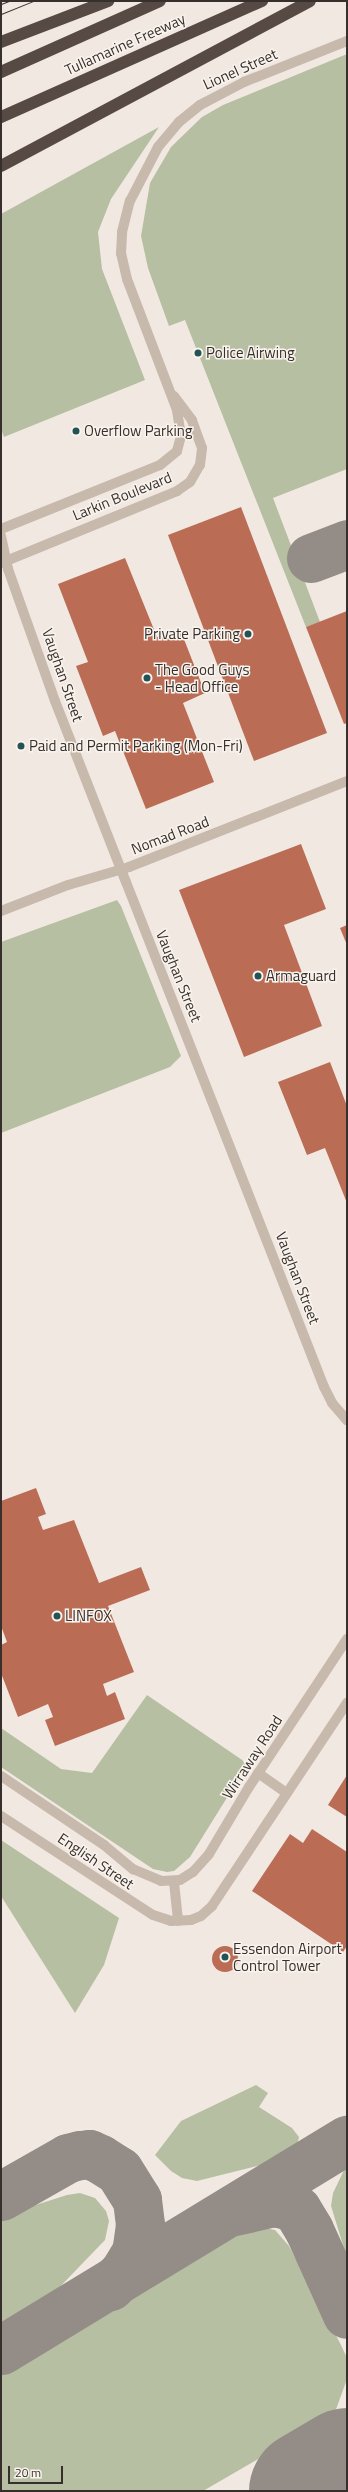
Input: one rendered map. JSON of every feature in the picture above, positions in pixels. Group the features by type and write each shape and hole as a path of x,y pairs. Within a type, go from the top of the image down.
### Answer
{"highway":[{"path":"1,42 108,1"},
{"name":"Tullamarine Freeway","path":"1,72 160,1"},
{"name":"Tullamarine Freeway","path":"1,118 262,1"},
{"path":"1,166 310,1"}],"street":[{"name":"Lionel Street","path":"171,393 127,279 121,254 124,221 138,180 172,130 212,96 347,41"},
{"name":"Larkin Boulevard","path":"1,529 169,460 177,451 181,436 171,393"},
{"name":"Larkin Boulevard","path":"4,562 177,491 190,482 202,459 201,444 192,420 171,393"},
{"name":"Vaughan Street","path":"1,536 4,562 55,701 121,870 324,1387 332,1403 347,1420"},
{"name":"Nomad Road","path":"1,911 68,885 121,870 347,781"},
{"name":"Wirraway Road","path":"174,1882 187,1876 207,1858 258,1773 347,1639"},
{"path":"174,1882 178,1921 197,1919 209,1910 347,1703"},
{"path":"258,1773 287,1793"},
{"name":"English Street","path":"1,1776 104,1845 133,1869 149,1877 174,1882"},
{"name":"English Street","path":"1,1816 131,1902 159,1917 178,1921"}],"green space":[{"path":"347,54 347,469 273,498 320,622 306,627 185,320 169,326 148,268 141,236 150,183 171,147 202,117 223,105"},
{"path":"159,127 111,199 98,232 102,269 145,380 4,437 1,429 1,214"},
{"path":"117,900 121,906 181,1056 170,1067 1,1133 1,942"},
{"path":"147,1695 248,1764 190,1857 174,1871 167,1872 153,1869 1,1767 1,1728 61,1769 92,1773"},
{"path":"1,1840 119,1918 104,1965 75,2013 1,1896"},
{"path":"256,2085 268,2093 259,2107 292,2128 299,2137 297,2145 292,2150 265,2164 197,2181 182,2178 171,2171 155,2155 181,2121"},
{"path":"347,2164 347,2258 331,2206 333,2193"},
{"path":"80,2193 95,2198 106,2211 109,2221 105,2240 53,2294 1,2327 1,2221 17,2211 67,2195"},
{"path":"250,2225 275,2230 289,2246 347,2358 347,2379 334,2415 203,2491 1,2491 1,2364 218,2232"}],"building":[{"name":"Private Parking","path":"241,507 327,733 254,761 168,535"},
{"name":"The Good Guys - Head Office","path":"125,558 157,637 180,629 205,693 183,703 214,782 146,809 115,731 103,736 76,666 88,662 58,584"},
{"path":"347,611 347,723 344,724 306,627"},
{"name":"Armaguard","path":"301,844 326,909 284,925 322,1026 244,1057 179,890"},
{"path":"347,925 347,945 340,928"},
{"path":"330,1062 347,1106 347,1203 325,1148 307,1155 278,1082"},
{"name":"LINFOX","path":"36,1488 46,1514 38,1517 43,1530 74,1520 99,1583 141,1567 150,1590 108,1606 134,1672 103,1684 107,1696 115,1692 125,1719 55,1746 45,1720 53,1717 48,1704 18,1717 1,1673 1,1645 7,1642 1,1626 1,1501"},
{"path":"347,1775 347,1817 328,1805"},
{"path":"312,1829 347,1852 347,1946 343,1952 252,1891 290,1834 303,1843"},
{"name":"Essendon Airport Control Tower","path":"225,1946 234,1950 238,1959 234,1968 225,1972 216,1968 212,1959 216,1950"}],"taxiway":[{"path":"311,558 347,544"},
{"path":"1,2350 347,2140"},
{"path":"1,2196 68,2158 80,2155 89,2154 119,2171 137,2200 140,2225 136,2252 124,2272 110,2286"},
{"path":"235,2211 273,2202 288,2205 297,2210 309,2230 347,2314"}],"runway":[{"path":"310,2491 347,2469"}],"tram line":[{"path":"1,4 9,1"},
{"path":"1,14 33,1"}],"place":[{"name":"Police Airwing","path":"198,353"},
{"name":"Overflow Parking","path":"76,431"},
{"name":"Private Parking","path":"248,634"},
{"name":"The Good Guys - Head Office","path":"147,678"},
{"name":"Paid and Permit Parking (Mon-Fri)","path":"21,746"},
{"name":"Armaguard","path":"258,976"},
{"name":"LINFOX","path":"57,1616"},
{"name":"Essendon Airport Control Tower","path":"225,1957"}]}
